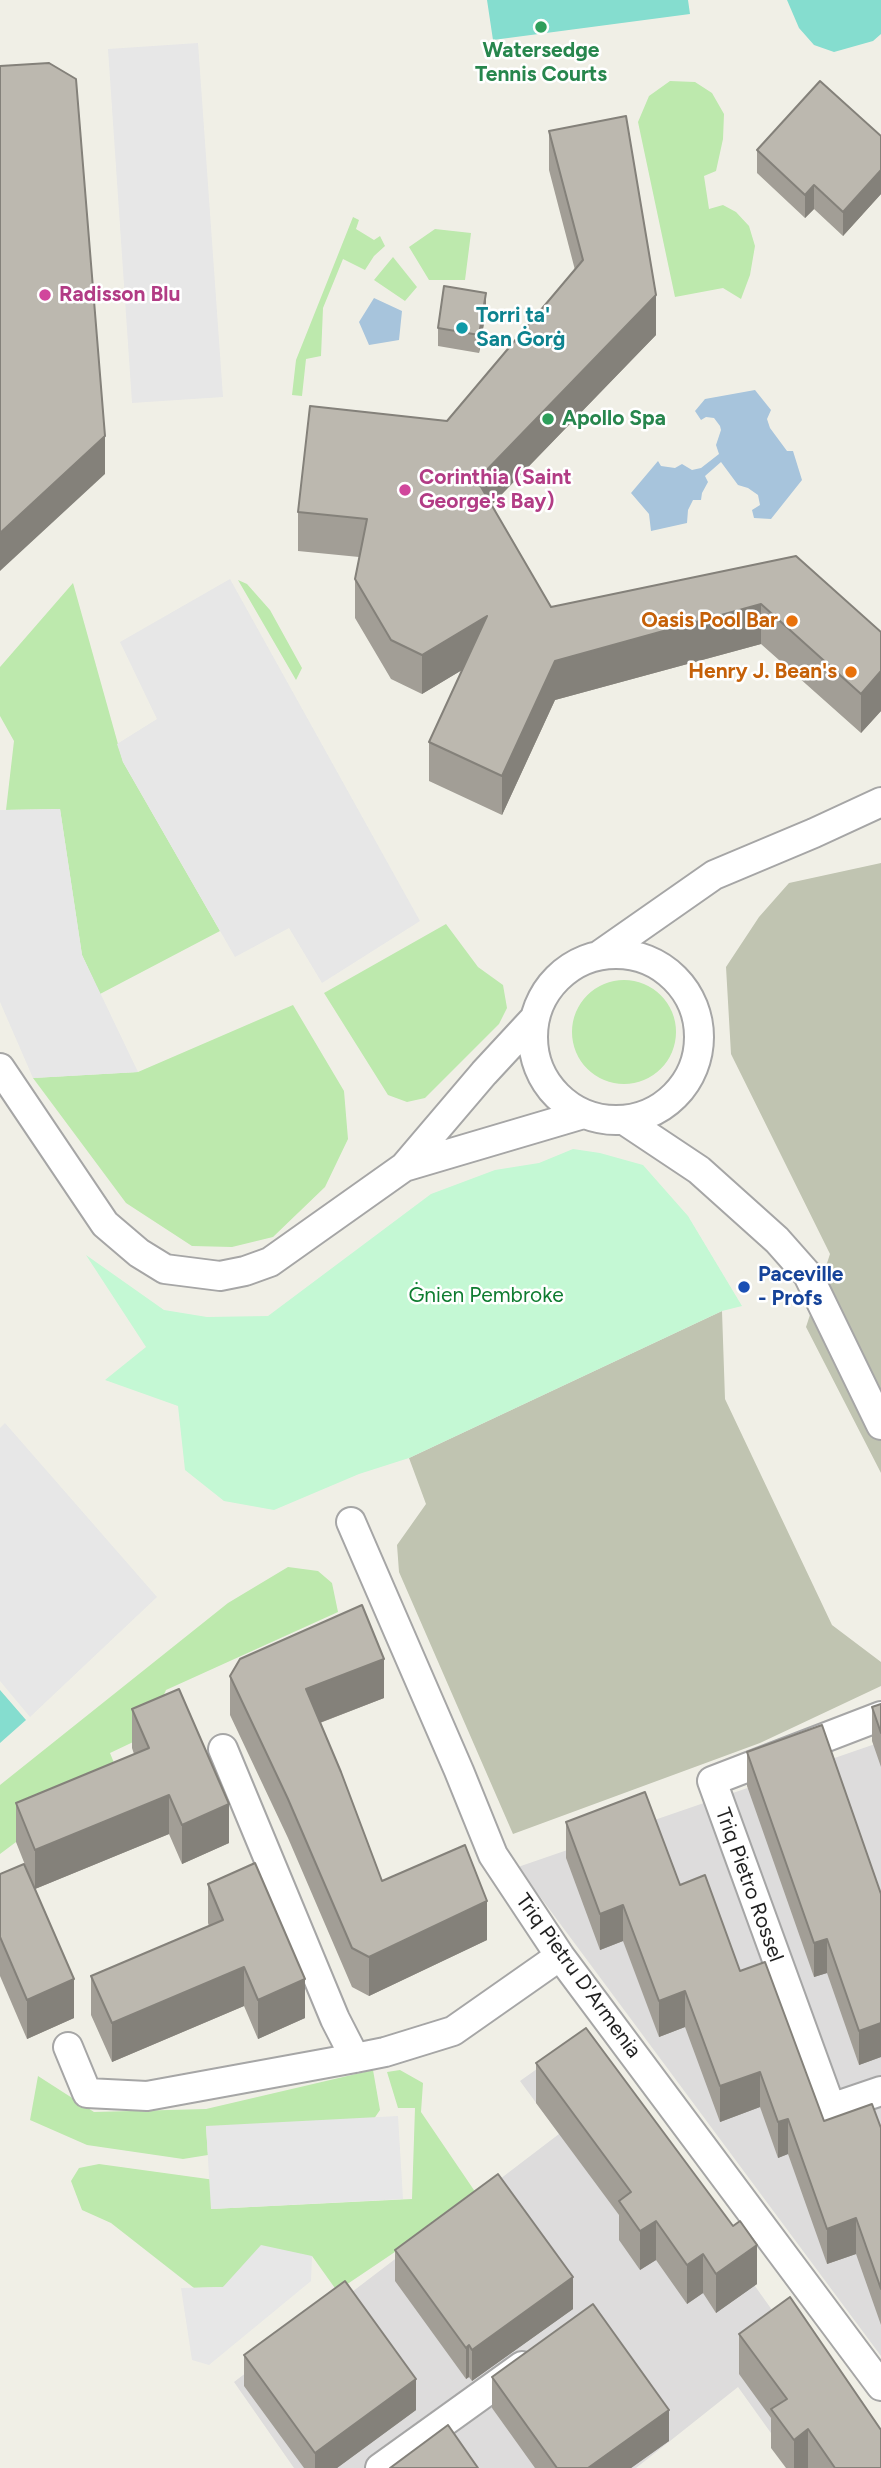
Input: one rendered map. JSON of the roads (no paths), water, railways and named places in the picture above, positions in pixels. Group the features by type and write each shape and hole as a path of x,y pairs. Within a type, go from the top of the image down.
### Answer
{"street":[{"path":"580,1115 556,1094 541,1072 534,1045 535,1018 544,995 559,975 579,961 601,954 714,875 881,802"},
{"path":"404,1167 580,1115 624,1120 650,1112 673,1098 690,1076 699,1051 699,1028 694,1006 679,981 657,963 629,954 601,954"},
{"path":"0,1068 105,1224 139,1253 165,1269 220,1276 270,1262 404,1167 535,1018"},
{"path":"624,1120 699,1170 777,1240 808,1275 881,1425"},
{"name":"Triq Pietru D'Armenia","path":"351,1522 493,1855 560,1956 881,2386"},
{"name":"Triq Pietro Rossel","path":"881,1716 712,1782 831,2108 881,2091"},
{"path":"222,1749 335,2019 355,2058"},
{"path":"68,2047 87,2093 147,2096 355,2058 385,2052 453,2031 560,1956"},
{"path":"380,2468 542,2351"}],"place":[{"name":"Watersedge Tennis Courts","path":"541,27"},
{"name":"Radisson Blu","path":"45,295"},
{"name":"Torri ta' San Ġorġ","path":"462,328"},
{"name":"Apollo Spa","path":"548,419"},
{"name":"Corinthia (Saint George's Bay)","path":"405,490"},
{"name":"Oasis Pool Bar","path":"792,621"},
{"name":"Henry J. Bean's","path":"851,672"},
{"name":"Paceville - Profs","path":"744,1287"}],"park label":[{"name":"Ġnien Pembroke","path":"486,1296"}]}
